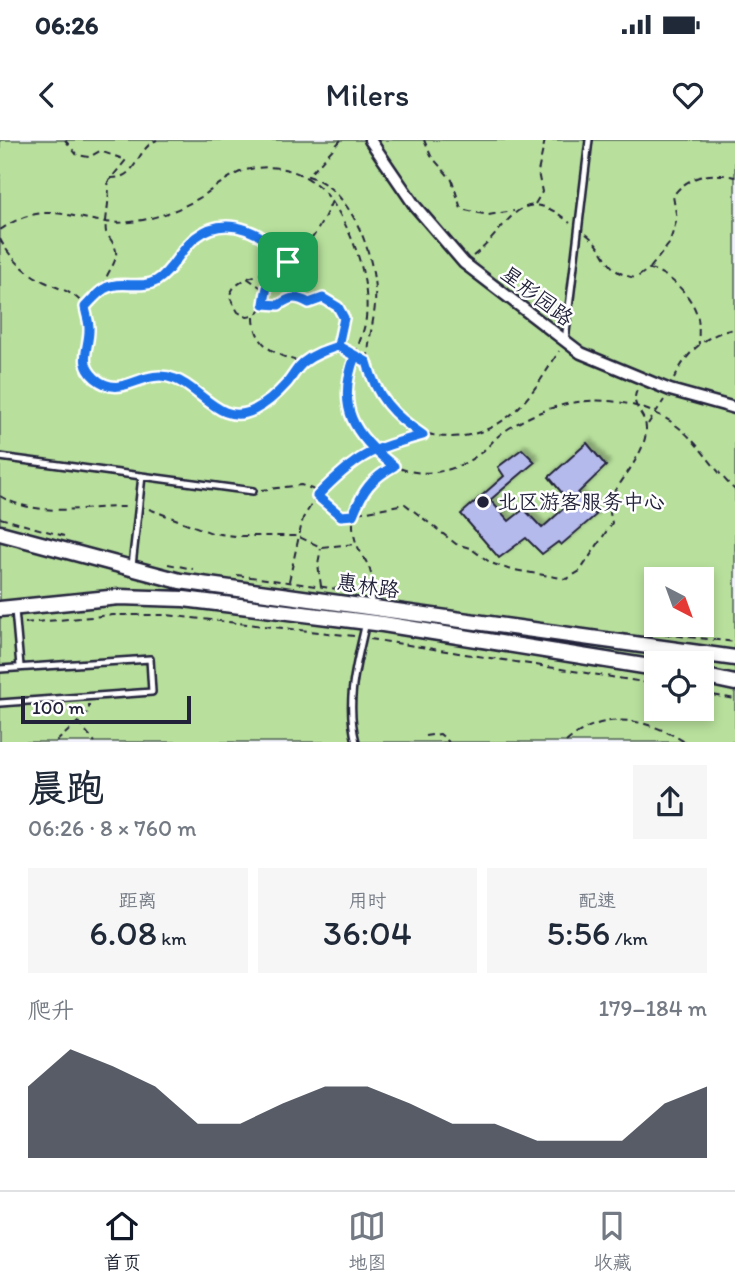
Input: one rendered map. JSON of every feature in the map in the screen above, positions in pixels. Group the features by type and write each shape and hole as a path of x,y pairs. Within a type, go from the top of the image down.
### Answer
{"main road":[{"name":"惠林路","path":"0,533 180,581 735,657"},
{"name":"惠林路","path":"7,608 119,597 369,608 644,665"},
{"path":"714,679 735,683"}],"street":[{"name":"星形园路","path":"370,140 415,206 464,263 581,354 670,390 735,408"}],"lane":[{"path":"565,341 589,140"},
{"path":"0,457 253,491"},
{"path":"131,569 142,476"},
{"path":"7,608 17,624 20,666"},
{"path":"356,742 350,719 352,682 369,608"},
{"path":"0,669 150,659 152,692 0,703"}],"path":[{"path":"65,140 77,155 89,157 100,151 125,160 109,177 110,214 106,231 116,251 115,260 104,279 105,288"},
{"path":"109,177 120,178 130,173 143,147 157,140"},
{"path":"308,176 341,140"},
{"path":"424,140 431,156 452,180 461,209 488,215 535,205 554,210 599,246 612,270 620,275 636,278 649,269 669,244 677,219 673,196 682,183 700,176 735,177"},
{"path":"535,205 542,192 538,172 545,140"},
{"path":"0,230 15,219 55,211 106,223 135,222 168,213 246,170 294,171 324,181 342,197 366,248 375,302 367,362 382,401 400,420 423,435"},
{"path":"308,176 332,201 357,249 365,292 366,317 347,377 347,400 354,424 372,449 394,466 426,473 453,470 537,412 573,401 605,401 657,414 703,449 718,473 735,490"},
{"path":"254,316 238,312 229,296 234,287 247,278 280,267 309,244 332,201"},
{"path":"464,263 484,248 514,211"},
{"path":"85,307 105,288 121,283 138,285 155,282 167,272 196,237 217,226 255,232 269,240 288,262"},
{"path":"0,239 6,251 21,266 43,282 76,297 85,307 89,329 84,358 86,368 95,378 108,385 120,387 154,374 174,378 190,386 219,411 253,411 269,399 303,362 338,346"},
{"path":"280,267 263,289 264,304 254,316 254,327 268,349 279,357 303,362"},
{"path":"649,269 659,271 681,289 691,303 697,315 699,344"},
{"path":"247,278 263,289"},
{"path":"264,304 279,305 288,298 298,297 309,303 323,298 338,307 344,318 338,346"},
{"path":"646,425 657,414 684,358 699,344 735,330"},
{"path":"289,582 303,518 317,496 346,467 372,449 423,435 473,435 495,425 514,412 542,380 565,341"},
{"path":"338,346 367,362"},
{"path":"253,491 301,485 312,489 341,516 405,504 456,544 470,548 491,563 508,569 567,579 580,571 612,523 608,503 645,442 646,425 634,407 634,396 643,379"},
{"path":"369,608 372,569 357,544 353,515 363,489 394,466"},
{"path":"0,496 36,508 59,510 138,507 166,514 212,533 252,537 274,534 298,536 321,547 357,544"},
{"path":"321,547 318,564 321,586"},
{"path":"17,624 113,615 166,614 362,638 644,682"},
{"path":"714,695 735,699"},
{"path":"55,742 89,712 88,696"},
{"path":"566,742 581,728 622,719 661,727 685,742"},
{"path":"78,722 95,742"},
{"path":"425,736 440,734 449,742"}],"green space":[{"path":"0,140 735,140 735,742 0,742"}],"building":[{"name":"北区游客服务中心","path":"587,443 606,466 578,493 596,515 561,545 558,542 542,554 526,538 499,558 461,514 504,476 498,467 522,449 535,462 490,500 509,521 524,509 542,528 570,503 549,477"}],"place":[{"name":"北区游客服务中心","path":"483,502"}],"route":[{"path":"288,262 269,240 255,232 217,226 196,237 167,272 155,282 138,285 121,283 105,288 85,307 89,329 84,358 86,368 95,378 108,385 120,387 154,374 174,378 190,386 219,411 237,413 253,411 288,382 303,362 338,346 355,356 347,377 347,400 354,424 372,449 394,466 363,489 353,515 341,516 317,496 346,467 372,449 423,435 400,420 382,401 371,379 367,362 338,346 344,318 338,307 323,298 309,303 298,297 288,298 279,305 264,304 263,289 280,267 288,262"}]}
